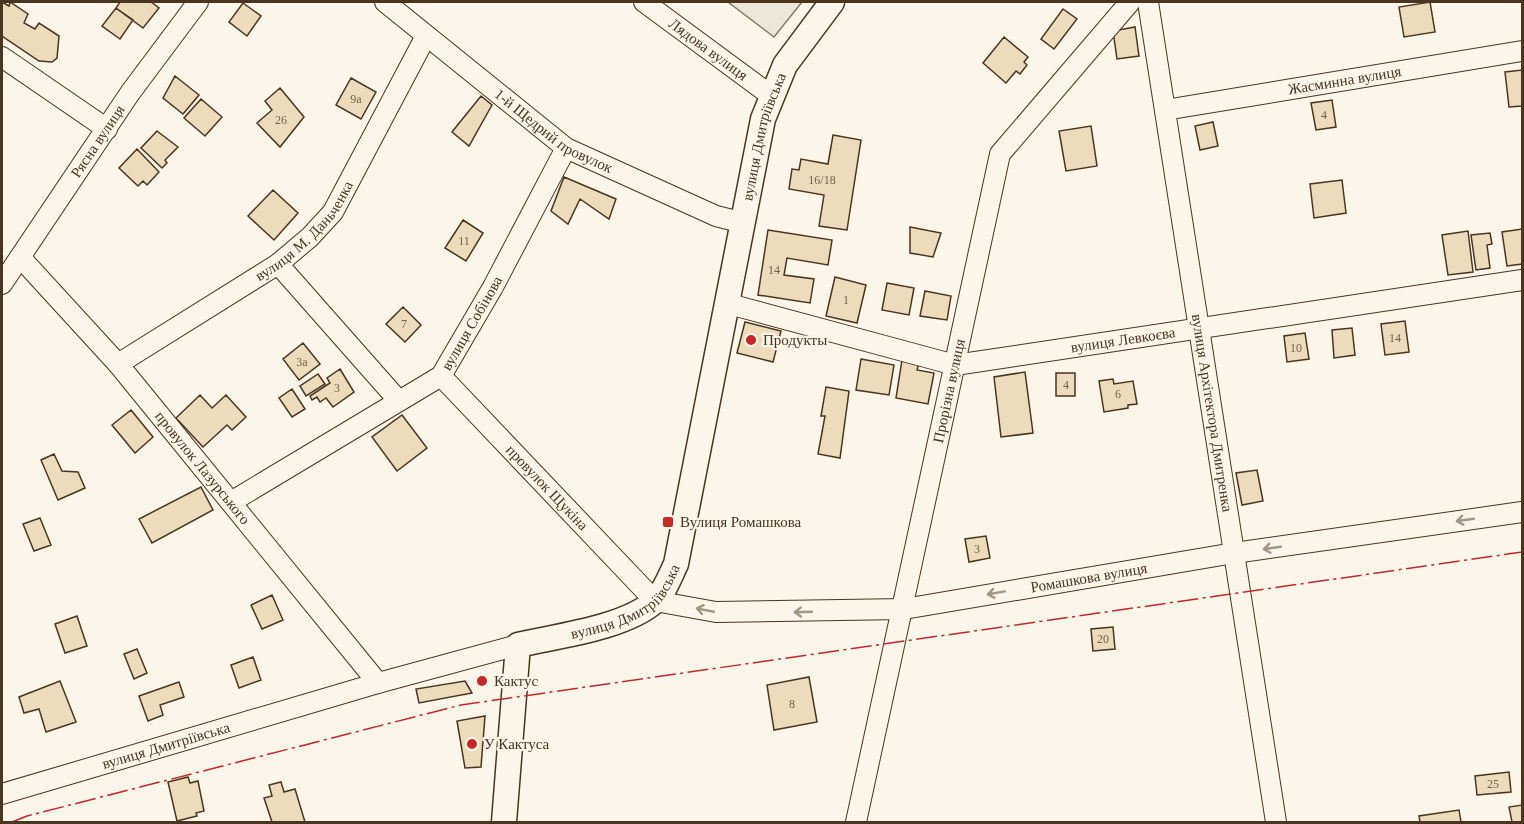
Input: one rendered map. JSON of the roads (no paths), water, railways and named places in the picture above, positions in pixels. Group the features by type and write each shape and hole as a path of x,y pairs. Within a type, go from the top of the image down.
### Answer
{"main road":[{"name":"вулиця Дмитріївська","path":"518,645 613,622 655,600 676,564 764,119 785,64 832,2"},
{"path":"504,822 518,645"}],"street":[{"name":"Рясна вулиця","path":"2,284 130,93 198,2"},
{"name":"1-й Щедрий провулок","path":"385,2 566,148 716,216 744,223"},
{"name":"Лядова вулиця","path":"644,2 773,97"},
{"name":"Прорізна вулиця","path":"856,822 904,609 1000,154 1130,2"},
{"name":"вулиця Архітектора Дмитренка","path":"1148,2 1276,822"},
{"name":"вулиця М. Даньченка","path":"118,364 278,264 310,237 333,212 426,36"},
{"name":"Жасминна вулиця","path":"1165,110 1522,51"},
{"path":"2,57 107,129"},
{"name":"вулиця Собінова","path":"231,502 441,376 493,287 566,148"},
{"name":"провулок Лазурського","path":"20,258 118,364 378,683"},
{"path":"278,264 398,400"},
{"name":"вулиця Левкоєва","path":"729,304 955,366 1199,327 1522,280"},
{"name":"провулок Щукіна","path":"441,376 655,600"},
{"name":"Ромашкова вулиця","path":"655,600 716,612 904,609 1234,554 1522,512"},
{"name":"вулиця Дмитріївська","path":"2,794 378,683 518,645"}],"place":[{"name":"Продукты","path":"751,340"},
{"name":"Вулиця Ромашкова","path":"668,522"},
{"name":"Кактус","path":"482,681"},
{"name":"У Кактуса","path":"472,744"}]}
